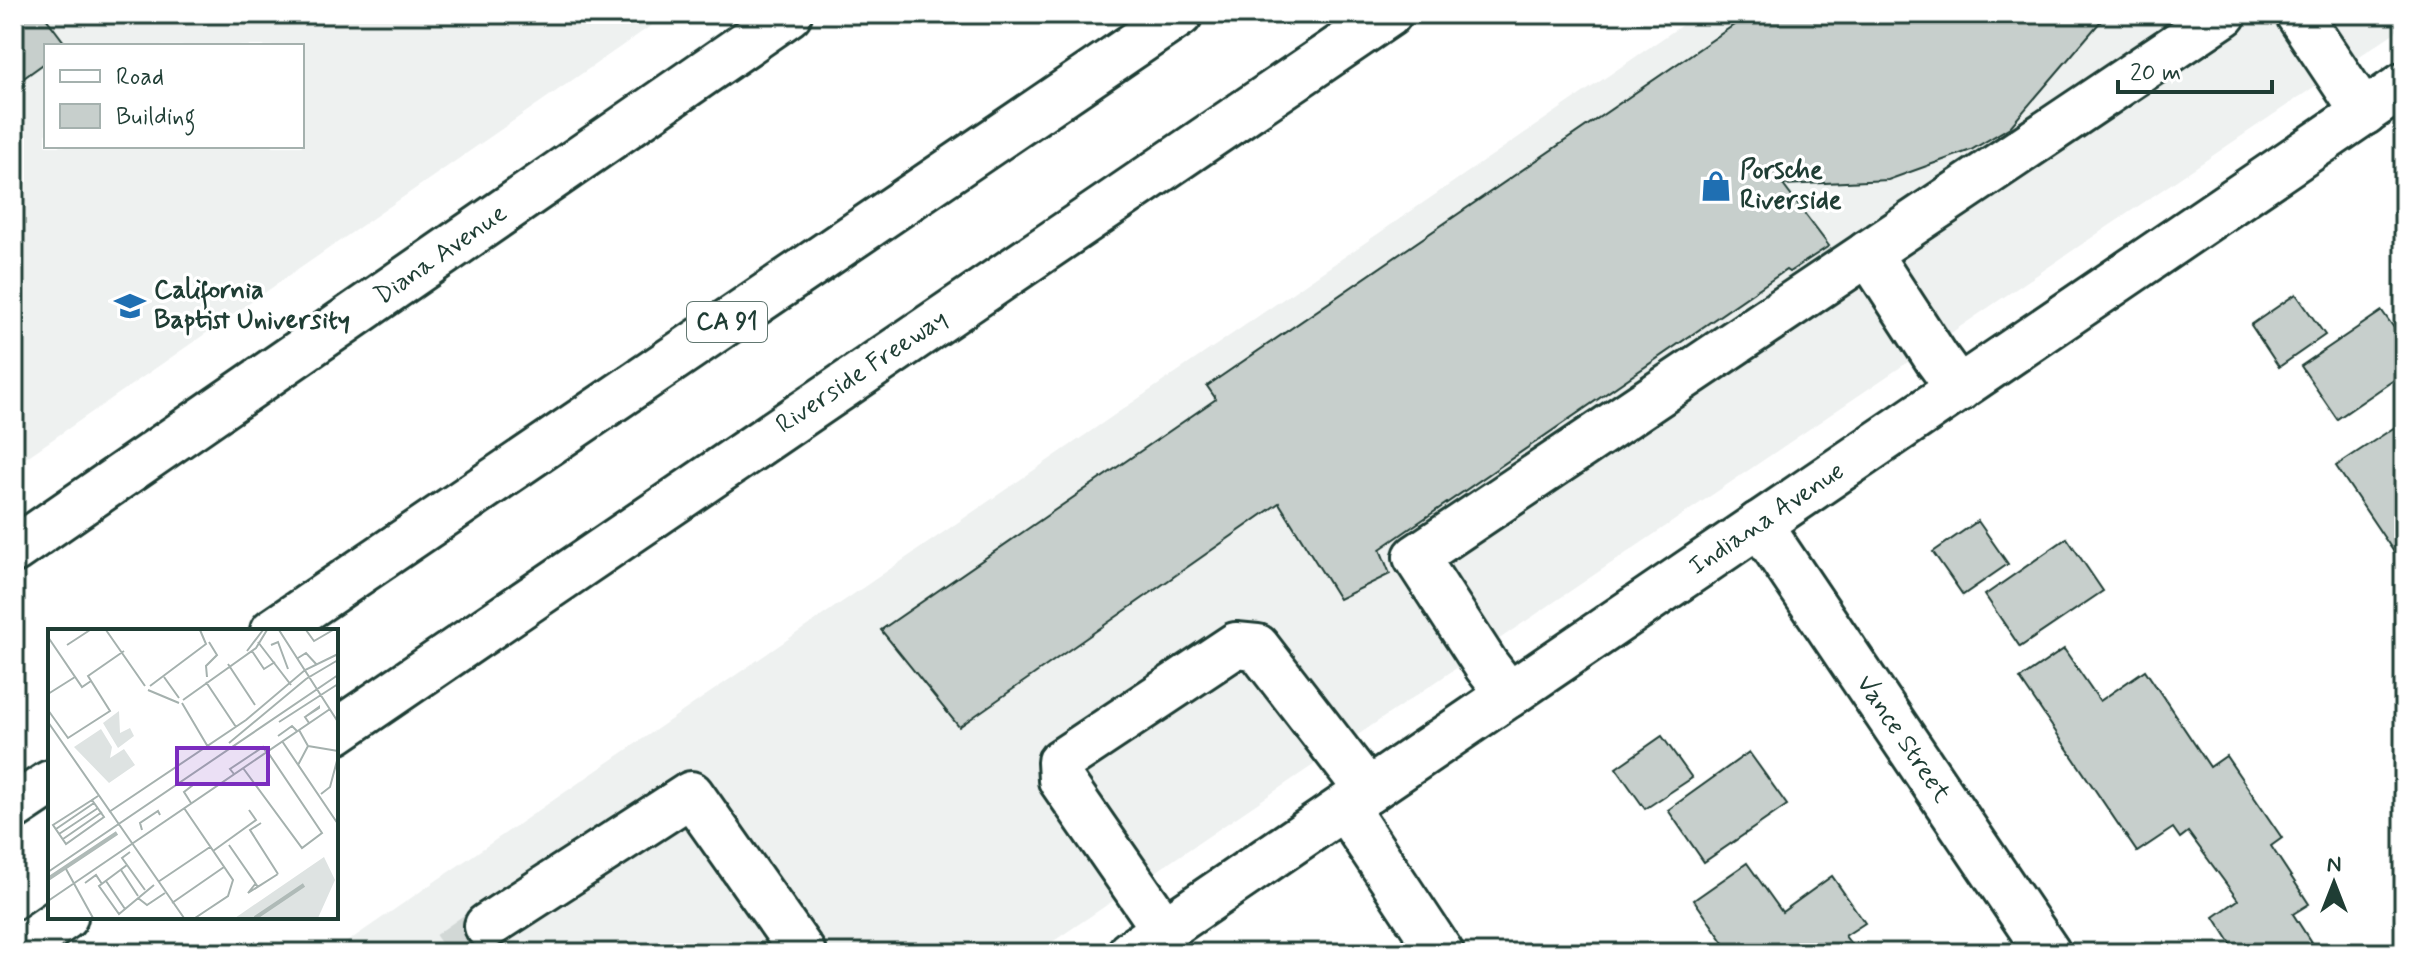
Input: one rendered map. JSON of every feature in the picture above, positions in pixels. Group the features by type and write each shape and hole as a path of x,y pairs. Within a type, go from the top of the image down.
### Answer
{"main road":[{"name":"Diana Avenue","path":"14,550 789,14"},
{"name":"CA 91","path":"276,629 1180,14"},
{"name":"Riverside Freeway","path":"338,731 1389,14"},
{"path":"1509,695 1416,557 2224,14"},
{"path":"2298,14 2391,101"},
{"name":"Indiana Avenue","path":"1147,941 1759,524 2391,101"},
{"path":"1868,253 1959,389"},
{"name":"Vance Street","path":"1759,524 2048,953"},
{"path":"1147,941 1061,780 1060,762 1236,645 1257,647 1356,799 1441,953"},
{"path":"14,807 48,784"},
{"path":"487,926 691,794 803,953"},
{"path":"14,952 62,919"}],"shaded area":[{"name":"California Baptist University","path":"14,14 668,14 14,466"},
{"path":"1698,14 2404,14 2404,26 1036,953 331,953"}],"building":[{"path":"14,14 43,14 66,44 44,44 44,63 14,85"},
{"path":"1750,14 2107,14 2010,127 1971,150 1888,180 1783,185 1829,246 1789,272 1786,270 1380,549 1390,574 1339,599 1279,503 959,727 881,630 1216,399 1207,386"},
{"path":"2296,294 2325,335 2279,367 2251,325"},
{"path":"2382,311 2404,342 2404,373 2337,419 2301,366"},
{"path":"2404,421 2404,567 2336,466"},
{"path":"1978,521 2008,564 1963,595 1933,552"},
{"path":"2067,538 2103,591 2020,647 1985,595"},
{"path":"2064,649 2100,701 2145,670 2210,767 2226,756 2282,838 2271,846 2309,904 2293,914 2318,953 2237,953 2214,917 2238,900 2188,832 2180,838 2173,828 2137,852 2020,679"},
{"path":"1662,736 1692,778 1645,809 1616,768"},
{"path":"1749,752 1787,805 1704,862 1668,810"},
{"path":"1747,863 1782,912 1832,876 1865,923 1845,936 1858,953 1724,953 1729,950 1694,900"}],"tunnel":[{"path":"448,953 487,926"}],"place":[{"name":"Porsche Riverside","path":"1716,186"},
{"name":"California Baptist University","path":"130,306"}]}
